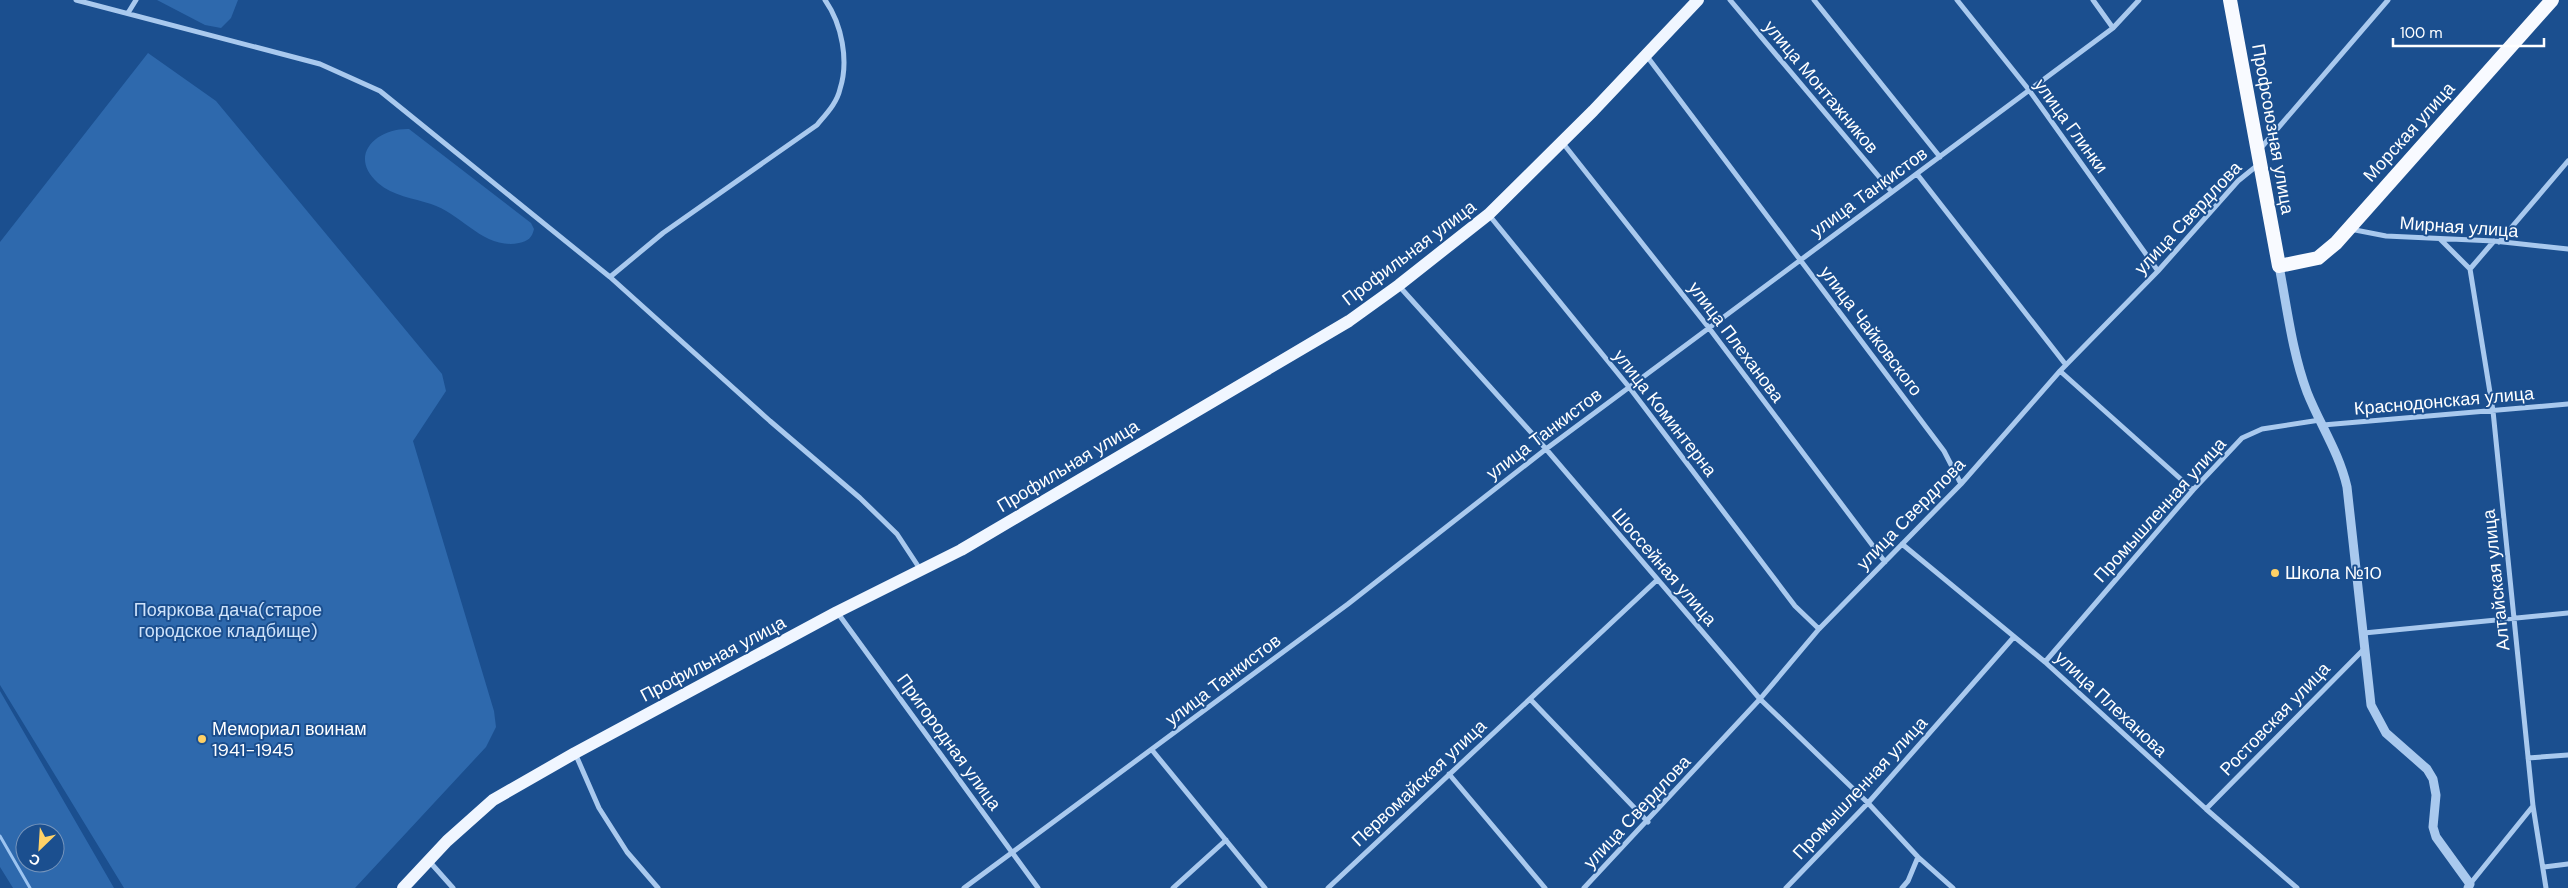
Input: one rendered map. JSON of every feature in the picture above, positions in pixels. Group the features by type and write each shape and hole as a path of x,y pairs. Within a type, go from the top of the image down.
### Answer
{"highway":[{"name":"Профсоюзная улица","path":"2230,0 2279,266"},
{"name":"Морская улица","path":"2279,266 2318,258 2348,229 2552,0"}],"main road":[{"name":"Профильная улица","path":"402,888 468,821 493,800 575,753 837,612 961,550 1348,321 1399,285 1489,214 1562,142 1698,0"}],"street":[{"path":"76,0 320,64 380,90 610,277 770,421 860,498 897,534 920,569"},
{"path":"128,14 136,0"},
{"path":"610,277 663,233 817,125 832,106 840,89 842,44 835,14 825,0"},
{"name":"улица Монтажников","path":"1730,0 1891,192"},
{"path":"1814,0 1940,157"},
{"name":"улица Глинки","path":"1957,0 2029,90 2158,271"},
{"path":"2093,0 2113,28"},
{"name":"улица Танкистов","path":"964,888 1348,604 1546,449 2113,28 2139,0"},
{"name":"улица Свердлова","path":"1584,888 1648,822 1760,699 1819,629 1961,484 2060,371 2158,271 2260,156 2388,0"},
{"name":"улица Чайковского","path":"1646,55 1944,451 1961,484"},
{"name":"улица Плеханова","path":"1562,142 1709,328 1885,562"},
{"path":"2440,239 2470,269 2568,161"},
{"path":"1917,174 2066,365"},
{"name":"улица Коминтерна","path":"1489,214 1629,387 1795,606 1819,629"},
{"name":"Мирная улица","path":"2348,229 2386,236 2497,241 2568,249"},
{"path":"2279,266 2300,369 2307,392 2342,466 2347,487 2364,633 2368,690 2378,721 2386,733 2427,769 2433,779 2436,795 2433,827 2436,837 2469,886 2533,806"},
{"name":"Алтайская улица","path":"2470,269 2493,411 2533,806 2546,888"},
{"name":"Шоссейная улица","path":"1399,285 1546,449 1760,699 1868,803 1918,857 1953,888"},
{"path":"2060,371 2193,490"},
{"name":"Краснодонская улица","path":"2322,423 2568,404"},
{"name":"Промышленная улица","path":"2044,662 2193,490 2242,438 2262,429 2322,423"},
{"name":"улица Плеханова","path":"1902,544 2044,662 2206,809 2298,888"},
{"name":"Первомайская улица","path":"1328,888 1657,580"},
{"name":"Пригородная улица","path":"837,612 1038,888"},
{"path":"2364,633 2568,613"},
{"name":"Промышленная улица","path":"1786,888 1868,803 2013,638"},
{"name":"Ростовская улица","path":"2206,809 2365,648"},
{"path":"1530,699 1648,822"},
{"path":"1152,750 1265,888"},
{"path":"575,753 599,808 627,852 658,888"},
{"path":"2528,758 2568,755"},
{"path":"1449,774 1545,888"},
{"path":"1173,888 1226,840"},
{"path":"1902,888 1908,881 1918,857"},
{"path":"428,860 454,888"},
{"path":"2544,867 2568,864"}],"green space":[{"path":"157,0 238,0 231,18 221,28 205,25"},
{"name":"Пояркова дача(старое городское кладбище)","path":"148,53 216,101 442,374 446,391 413,441 494,711 496,727 486,747 355,888 124,888 0,685 0,242"},
{"path":"409,129 531,223 534,229 531,237 519,243 506,244 495,241 442,209 397,194 378,183 369,173 365,163 366,153 370,145 386,133"},
{"path":"0,691 114,888 13,888 0,867"}],"waterway":[{"path":"0,836 30,888"}],"place":[{"name":"Школа №10","path":"2275,573"},
{"name":"Мемориал воинам 1941-1945","path":"202,739"}]}
